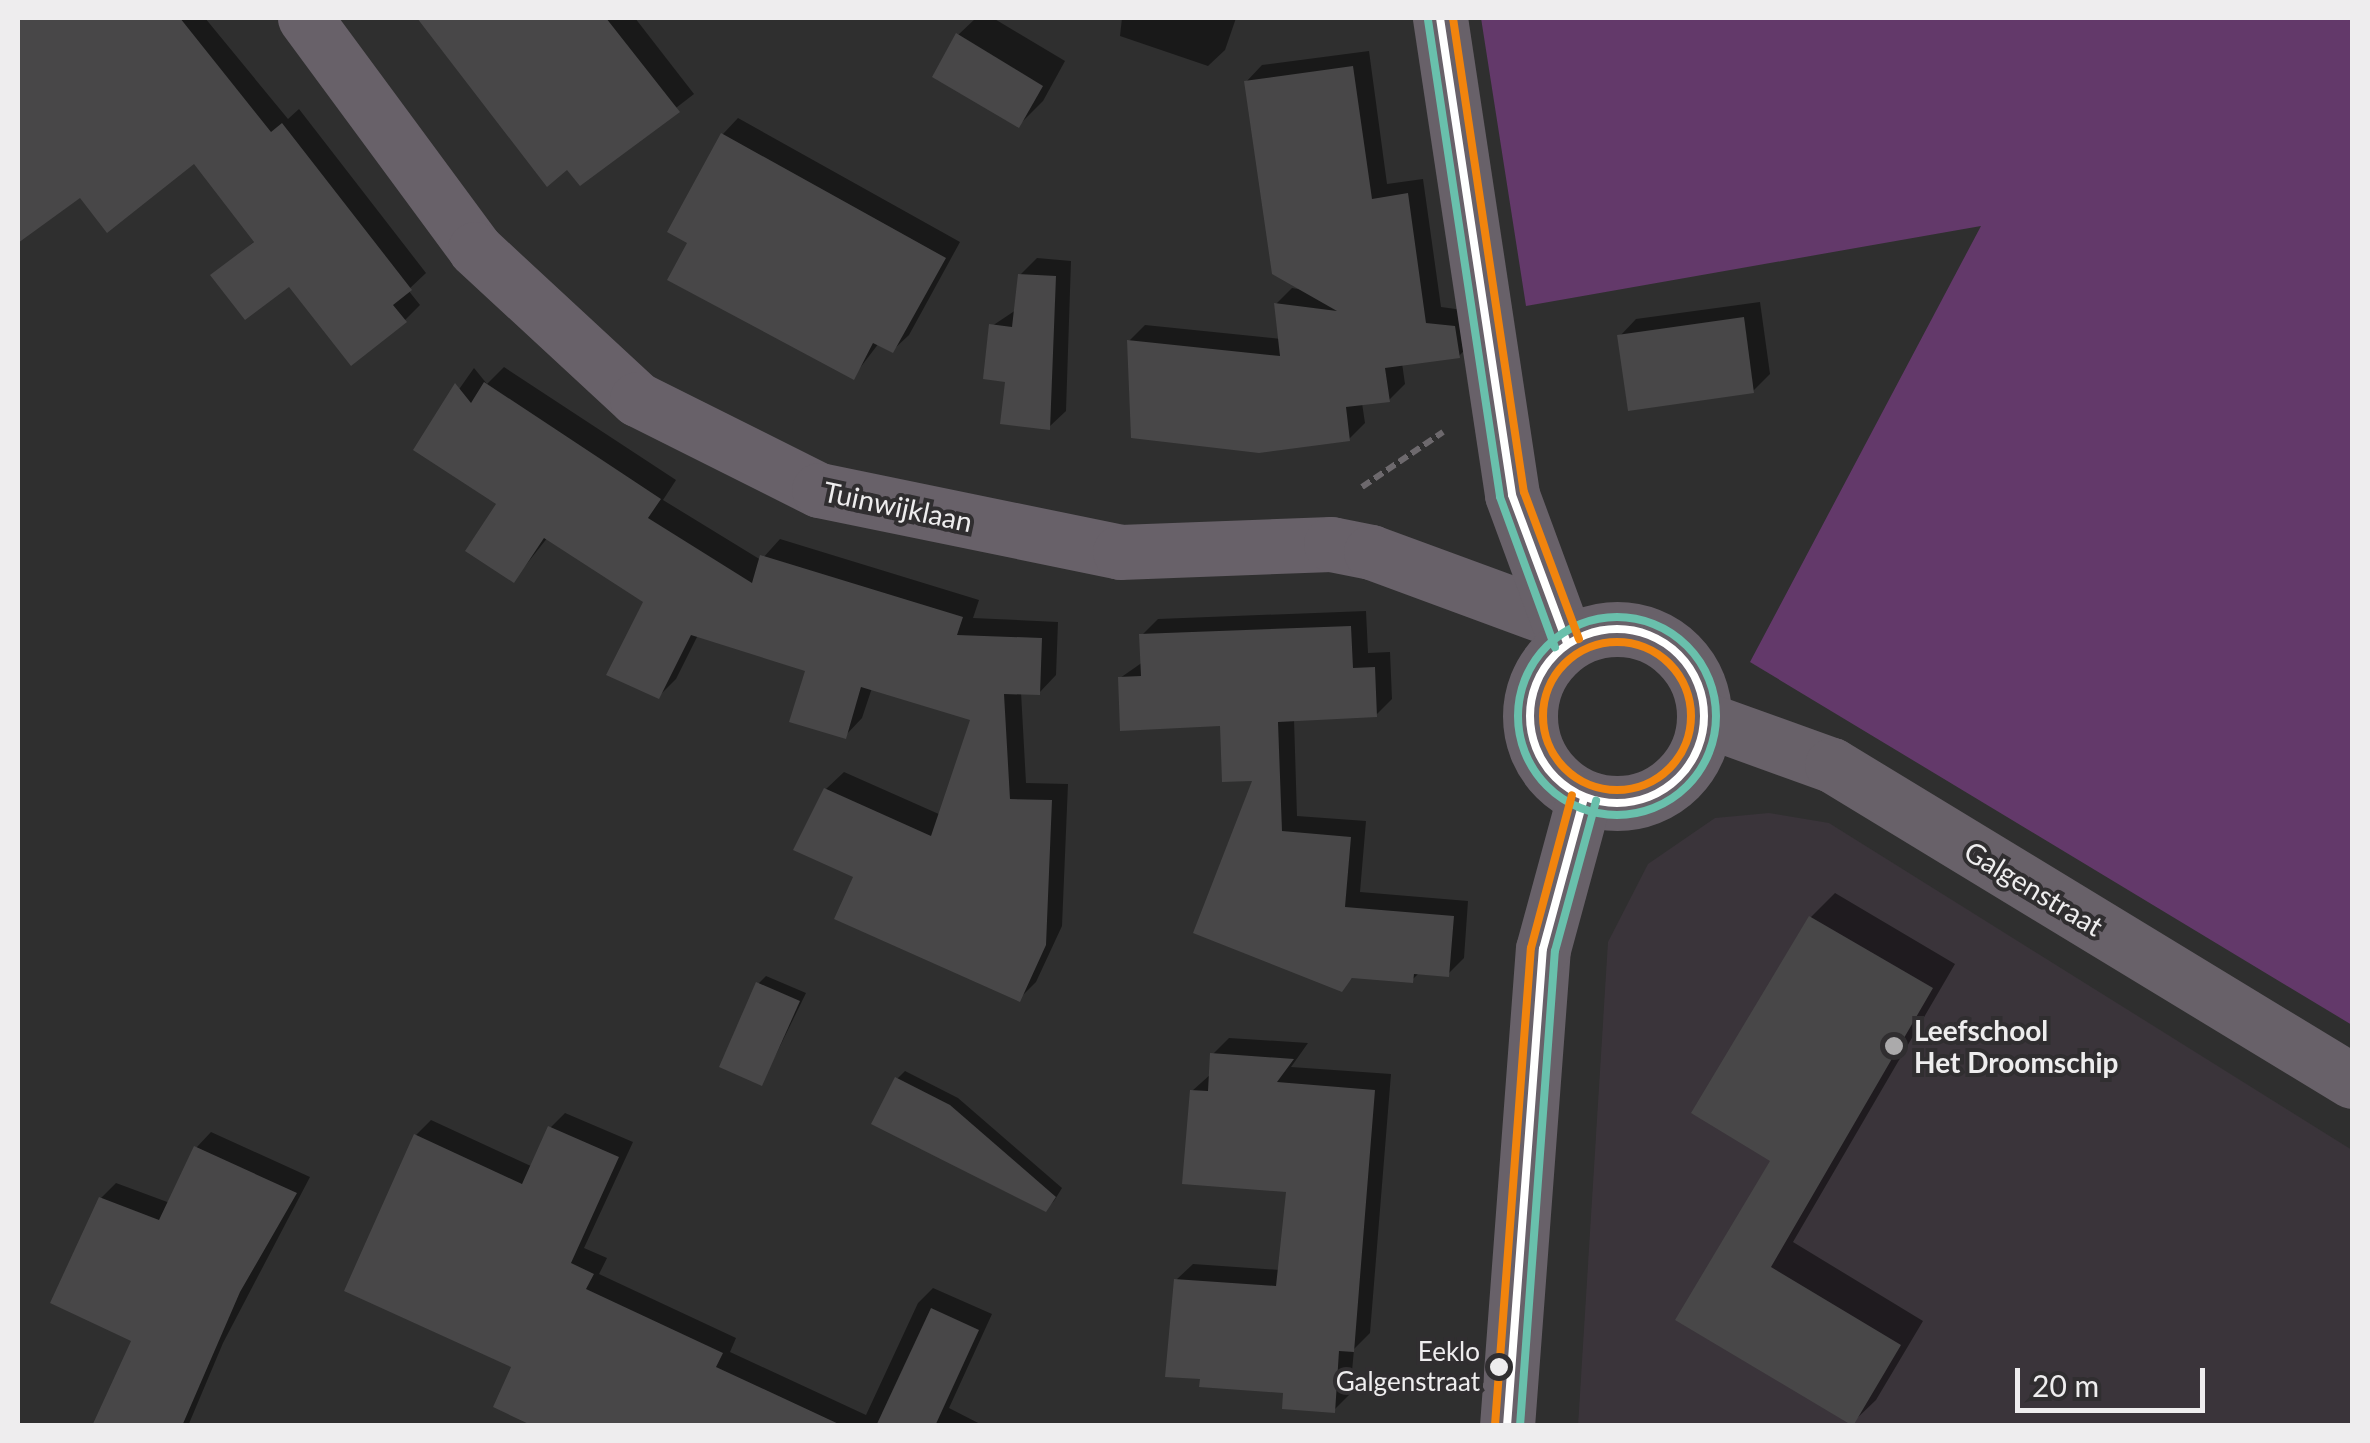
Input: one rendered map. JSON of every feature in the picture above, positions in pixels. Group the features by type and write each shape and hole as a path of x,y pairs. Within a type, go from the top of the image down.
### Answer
{"street":[{"name":"Tuinwijklaan","path":"305,18 475,249 637,399 819,490 1120,552 1297,546 1371,552 1560,631"},
{"path":"1440,18 1494,398 1512,495 1560,631 1532,692 1530,728 1539,756 1557,780 1584,798 1623,804 1652,796 1682,774 1698,749 1704,719 1698,684 1684,658 1660,638 1630,629 1560,631"},
{"name":"Galgenstraat","path":"1704,719 1832,765 2352,1082"},
{"path":"1506,1426 1542,949 1584,798"}],"path":[{"path":"1297,546 1333,506 1494,398"}],"shaded area":[{"path":"1481,18 2352,18 2352,1025 1750,662 1981,226 1526,306"},
{"name":"Leefschool Het Droomschip","path":"1769,813 1829,823 2352,1150 2352,1425 1578,1426 1608,942 1648,864 1715,818"}],"building":[{"path":"18,18 180,18 271,132 282,123 412,290 393,305 407,322 351,366 289,287 245,320 210,275 254,242 194,164 107,233 80,198 18,243"},
{"path":"417,18 606,18 680,112 580,186 567,170 547,187"},
{"path":"956,33 1043,86 1019,128 932,77"},
{"path":"1353,66 1372,199 1408,193 1426,323 1455,326 1460,358 1385,368 1390,402 1346,407 1350,441 1259,453 1131,438 1127,340 1280,356 1274,303 1337,311 1272,274 1244,81"},
{"path":"721,133 946,258 893,353 873,343 854,380 667,280 687,243 667,232"},
{"path":"1018,274 1056,276 1050,430 1000,424 1005,382 983,379 989,324 1012,327"},
{"path":"1744,317 1754,393 1628,411 1617,335"},
{"path":"484,382 661,499 648,518 752,583 760,555 963,617 957,635 1042,638 1040,695 1004,694 1010,799 1052,800 1046,945 1020,1002 834,919 853,877 793,850 824,788 931,836 970,720 861,687 846,739 789,722 805,671 691,635 659,699 606,675 643,602 544,538 514,583 465,551 496,504 413,450 455,383 471,403"},
{"path":"1351,626 1353,668 1375,667 1377,717 1278,722 1282,831 1351,837 1345,907 1454,916 1449,977 1414,974 1413,983 1352,978 1342,992 1193,933 1252,781 1222,782 1220,726 1120,731 1118,677 1141,676 1139,634"},
{"path":"1809,916 1933,988 1771,1267 1901,1345 1853,1426 1675,1320 1770,1161 1691,1113"},
{"path":"756,982 800,1001 762,1086 719,1067"},
{"path":"1210,1053 1294,1059 1277,1082 1375,1090 1354,1352 1339,1351 1335,1413 1282,1409 1283,1393 1199,1387 1200,1379 1165,1377 1174,1279 1276,1286 1286,1192 1182,1184 1190,1090 1208,1091"},
{"path":"895,1077 950,1105 1056,1197 1046,1212 871,1124"},
{"path":"548,1126 619,1157 571,1263 594,1274 586,1289 723,1353 716,1367 843,1426 533,1426 493,1407 511,1367 344,1291 414,1134 522,1184"},
{"path":"194,1146 297,1193 240,1292 182,1426 92,1426 131,1341 50,1303 99,1197 159,1220"},
{"path":"931,1308 979,1330 935,1426 876,1426"}],"transit line":[{"path":"1440,18 1512,495 1567,643"},
{"path":"1453,18 1524,492 1579,639"},
{"path":"1428,20 1500,497 1555,647"},
{"path":"1617,617 1655,624 1687,646 1709,678 1716,716 1709,754 1687,786 1655,808 1617,815 1579,808 1547,786 1525,754 1518,716 1525,678 1547,646 1579,624 1617,617"},
{"path":"1617,629 1650,636 1678,655 1697,683 1704,716 1697,749 1678,777 1650,796 1617,803 1584,796 1556,777 1537,749 1530,716 1537,683 1556,655 1584,636 1617,629"},
{"path":"1617,642 1645,647 1670,663 1686,688 1691,716 1686,744 1670,769 1645,785 1617,790 1589,785 1564,769 1548,744 1543,716 1548,688 1564,663 1589,647 1617,642"},
{"path":"1495,1425 1531,948 1572,795"},
{"path":"1507,1426 1543,949 1584,798"},
{"path":"1520,1426 1555,951 1596,801"}],"place":[{"name":"Leefschool Het Droomschip","path":"1894,1046"},
{"name":"Eeklo Galgenstraat","path":"1499,1367"}]}
